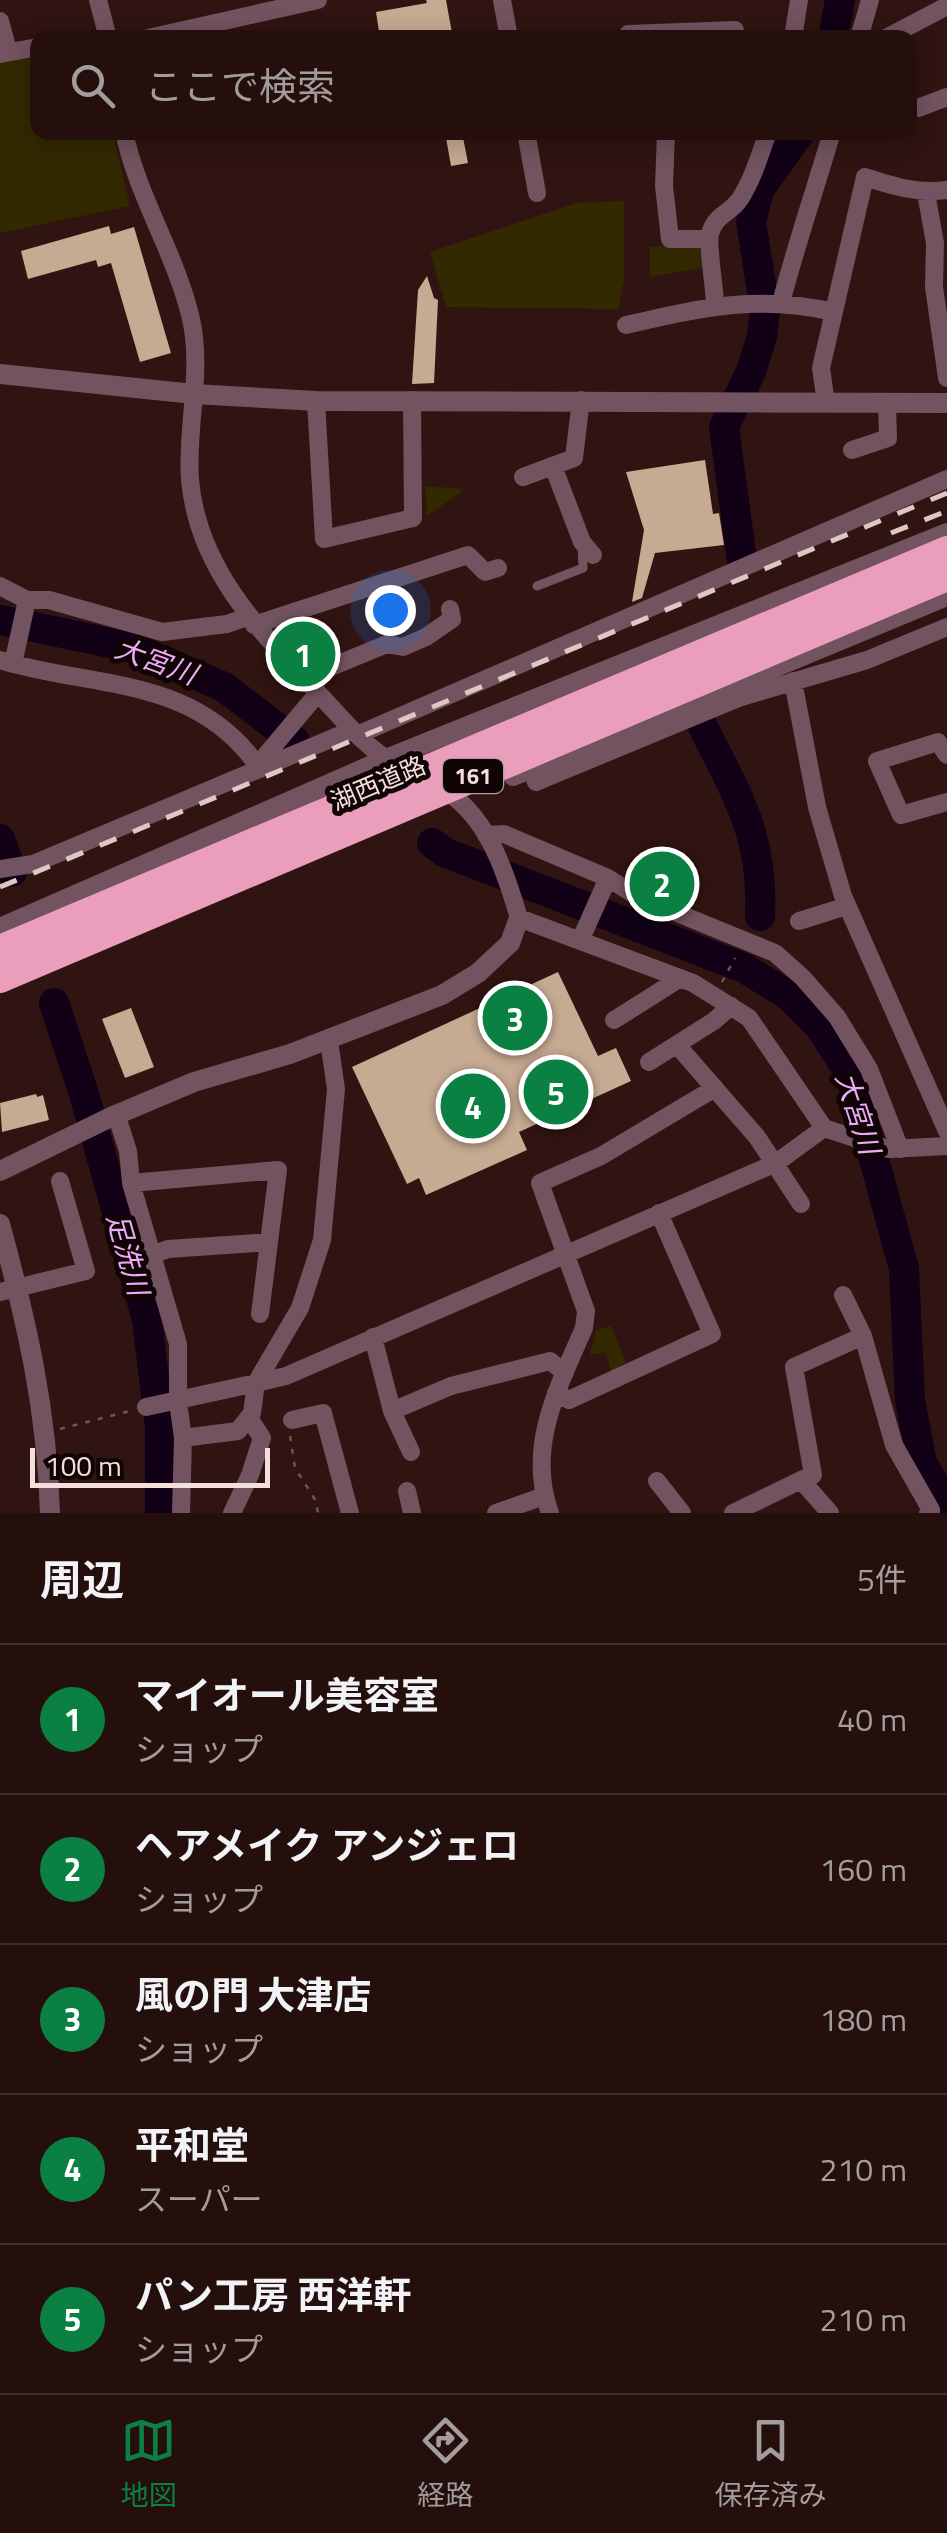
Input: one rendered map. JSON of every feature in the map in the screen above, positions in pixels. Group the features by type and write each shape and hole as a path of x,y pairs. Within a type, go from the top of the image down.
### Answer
{"highway":[{"name":"湖西道路","path":"0,950 947,550"},
{"name":"湖西道路","path":"0,978 947,576"}],"street":[{"path":"98,0 106,30"},
{"path":"171,30 232,9 318,0"},
{"path":"502,0 508,30"},
{"path":"794,30 799,0"},
{"path":"861,30 870,0"},
{"path":"901,30 947,6"},
{"path":"0,21 3,49 30,47"},
{"path":"918,108 947,96"},
{"path":"0,1171 114,1115 194,1082 329,1041 442,995 478,973 510,943 518,912 480,820 458,798 386,759 354,732 251,621 215,566 199,526 190,479 195,347 192,322 137,182 126,140"},
{"path":"527,140 537,192"},
{"path":"666,140 664,186 670,239 708,238"},
{"path":"716,305 708,238 716,217 737,204 765,140"},
{"path":"782,303 793,235 808,216 830,140"},
{"path":"826,403 821,368 865,178 926,193 947,190"},
{"path":"926,193 935,243 934,287 947,378"},
{"path":"626,325 716,305 782,303 834,312"},
{"path":"0,374 194,394 316,401 947,403"},
{"path":"316,401 324,540 414,518 412,400"},
{"path":"523,477 574,458 580,400"},
{"path":"852,450 888,438 887,404"},
{"path":"553,466 587,548"},
{"path":"0,869 33,864 263,762 354,732 947,478"},
{"path":"0,928 386,759 947,533"},
{"path":"0,586 27,601 48,600 162,632 251,621 468,554 484,572 498,568"},
{"path":"0,992 531,768 740,690 947,596"},
{"path":"27,601 9,662 141,687 195,712 240,740 263,762"},
{"path":"304,678 387,644 403,647 426,637 452,618 450,609"},
{"path":"740,690 794,682 867,660 947,627"},
{"path":"794,682 817,806 847,906 947,1132"},
{"path":"263,762 318,694"},
{"path":"947,755 938,742 877,761 900,815 947,802"},
{"path":"486,836 504,834 608,879 638,897 775,952 837,1017 869,1069 894,1149"},
{"path":"580,940 608,879"},
{"path":"799,921 847,906"},
{"path":"518,912 693,983 750,1018 824,1128 894,1149 947,1146"},
{"path":"614,1020 678,978"},
{"path":"649,1062 731,1006"},
{"path":"183,1438 238,1431 252,1413 256,1383 300,1308 322,1240 336,1089 329,1041"},
{"path":"677,1045 776,1163 801,1204"},
{"path":"496,1513 547,1504 540,1458 544,1426 584,1328 586,1311 540,1182 601,1156 715,1088"},
{"path":"114,1115 128,1151 131,1183 178,1344 175,1402 183,1438 181,1513"},
{"path":"146,1407 286,1376 776,1163 824,1128"},
{"path":"131,1183 278,1170 260,1314"},
{"path":"8,1289 86,1271 60,1181"},
{"path":"556,1393 569,1400 712,1334 659,1213"},
{"path":"0,1224 8,1289 36,1366 48,1457 50,1513"},
{"path":"152,1255 168,1249 269,1242"},
{"path":"844,1296 863,1336 894,1446 931,1510 928,1513"},
{"path":"733,1513 813,1476 794,1367 863,1336"},
{"path":"372,1337 392,1411 411,1452"},
{"path":"392,1411 451,1386 550,1361 565,1373"},
{"path":"292,1420 323,1413 350,1513"},
{"path":"232,1513 262,1438 249,1418"},
{"path":"801,1480 830,1513"},
{"path":"657,1481 682,1513"},
{"path":"406,1491 412,1513"}],"lane":[{"path":"537,586 582,568 587,548"}],"path":[{"path":"722,982 738,954"},
{"path":"56,1430 146,1407"},
{"path":"292,1420 288,1421 295,1468 316,1501 318,1513"}],"shaded area":[{"path":"30,54 30,140 115,140 130,206 0,233 0,60"},
{"path":"624,201 624,281 618,309 446,307 430,252 577,203"},
{"path":"699,244 707,250 705,267 650,277 650,247"},
{"path":"425,486 465,489 427,516"},
{"path":"611,1326 626,1363 611,1371 606,1352 590,1355 596,1330"}],"building":[{"path":"426,0 446,0 451,30 379,30 376,12 427,3"},
{"path":"446,140 464,140 468,163 451,166"},
{"path":"109,226 111,234 134,227 171,353 140,362 111,263 98,267 96,260 28,279 21,251"},
{"path":"427,276 438,300 434,383 412,384 418,290"},
{"path":"705,460 713,514 719,513 724,545 655,553 642,598 632,602 644,530 626,472"},
{"path":"661,860 674,894 671,897 646,887 639,871"},
{"path":"558,972 598,1056 616,1048 631,1081 519,1132 527,1150 426,1195 419,1178 407,1184 352,1067"},
{"path":"131,1008 154,1067 125,1078 102,1019"},
{"path":"43,1095 49,1120 2,1132 0,1103"}],"waterway":[{"name":"大宮川","path":"834,30 840,0"},
{"name":"大宮川","path":"762,291 751,222 759,190 794,140"},
{"name":"大宮川","path":"742,561 724,427 752,369 765,309"},
{"name":"大宮川","path":"0,620 134,648 224,687 295,741"},
{"name":"大宮川","path":"703,727 753,839 760,916"},
{"name":"足洗川","path":"0,839 12,872"},
{"name":"大宮川","path":"432,843 444,852 744,968 788,995 820,1027 851,1075 904,1269 910,1400 922,1463 947,1506"},
{"name":"足洗川","path":"54,1003 84,1094 147,1320 160,1427 160,1513"}],"railway":[{"path":"0,887 947,493"},
{"path":"891,533 947,511"}],"place":[{"name":"マイオール美容室","path":"303,654"},
{"name":"ヘアメイク アンジェロ","path":"662,884"},
{"name":"風の門 大津店","path":"515,1018"},
{"name":"パン工房 西洋軒","path":"556,1092"},
{"name":"平和堂","path":"473,1106"}]}
